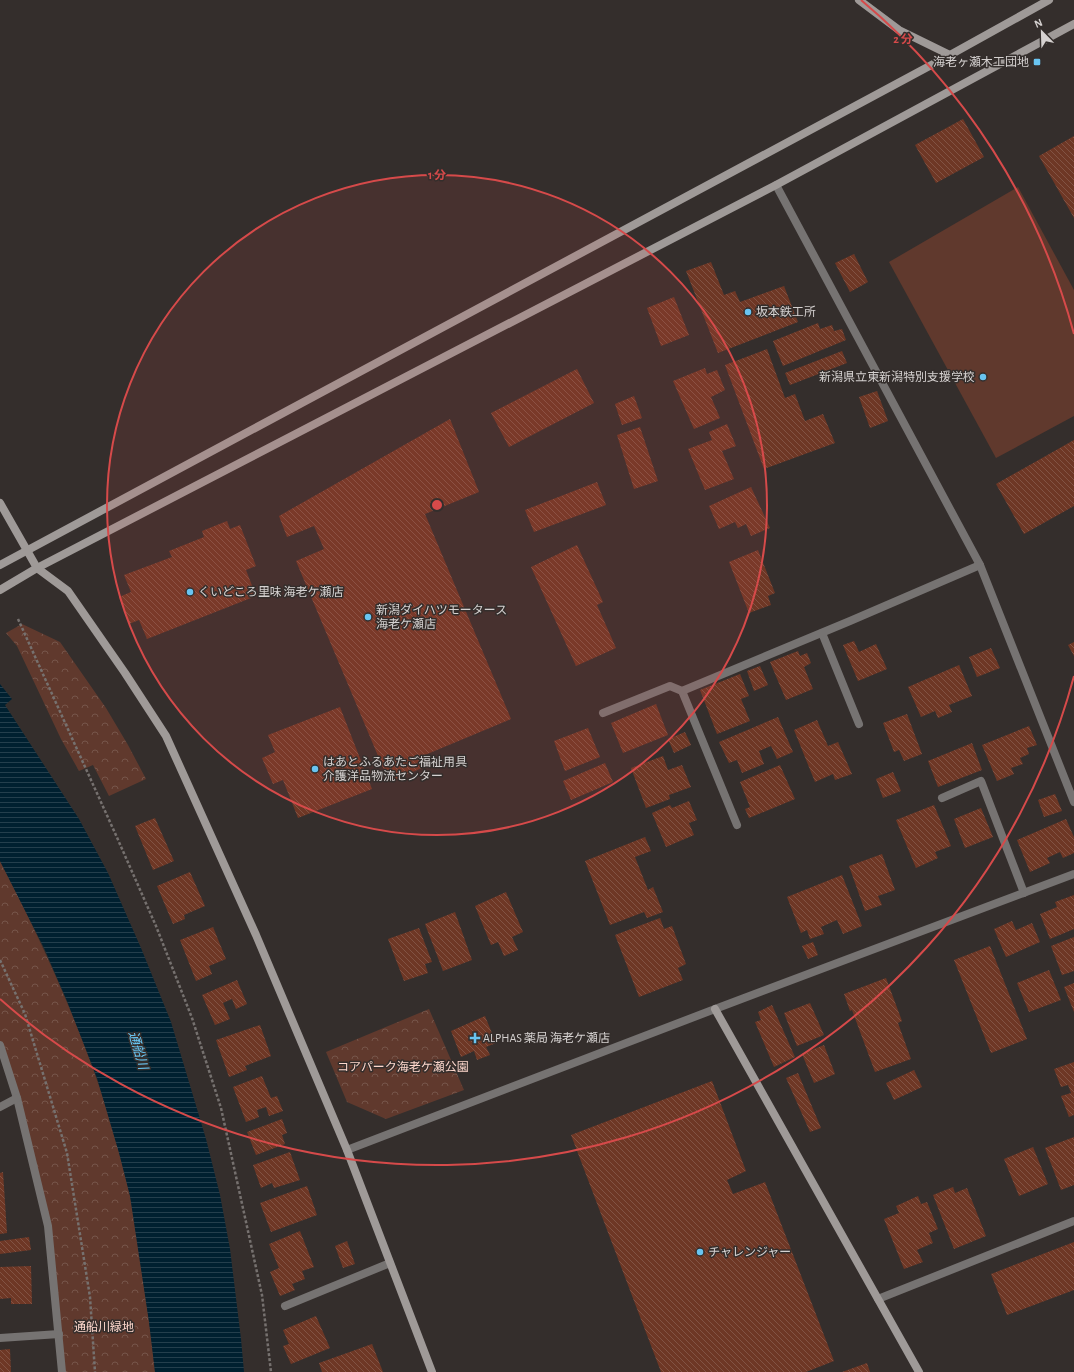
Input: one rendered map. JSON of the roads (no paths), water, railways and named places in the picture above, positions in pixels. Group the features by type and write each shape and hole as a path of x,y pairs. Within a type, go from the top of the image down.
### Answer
{"street":[{"path":"859,0 899,30 950,55"},
{"path":"0,565 950,55 1049,0"},
{"path":"0,590 37,568 776,185 1074,24"},
{"path":"776,185 980,565 1074,802"},
{"path":"0,502 2,512 37,568 68,591 125,673 166,736 256,935 347,1150 432,1372"},
{"path":"603,713 670,686 682,690 980,565"},
{"path":"822,632 859,724"},
{"path":"682,690 737,825"},
{"path":"942,798 981,781 1024,893"},
{"path":"347,1150 715,1009 1074,874"},
{"path":"715,1009 920,1372"},
{"path":"0,1045 17,1098 48,1226 62,1372"},
{"path":"0,1107 17,1098"},
{"path":"878,1299 1074,1221"},
{"path":"285,1306 390,1263"},
{"path":"0,1338 59,1334"}],"water":[{"name":"通船川","path":"0,684 12,699 5,705 79,819 108,873 171,1022 206,1139 220,1195 230,1249 244,1372 155,1372 130,1196 97,1078 67,1001 44,948 0,861"}],"place":[{"name":"海老ヶ瀬木工団地","path":"1037,62"},
{"name":"坂本鉄工所","path":"748,312"},
{"name":"新潟県立東新潟特別支援学校","path":"983,377"},
{"name":"くいどころ里味 海老ケ瀬店","path":"190,592"},
{"name":"新潟ダイハツモータース 海老ケ瀬店","path":"368,617"},
{"name":"はあとふるあたご福祉用具 介護洋品物流センター","path":"315,769"},
{"name":"ALPHAS 薬局 海老ケ瀬店","path":"475,1038"},
{"name":"チャレンジャー","path":"700,1252"}],"park label":[{"name":"コアパーク海老ケ瀬公園","path":"403,1067"},
{"name":"通船川緑地","path":"104,1327"}]}
